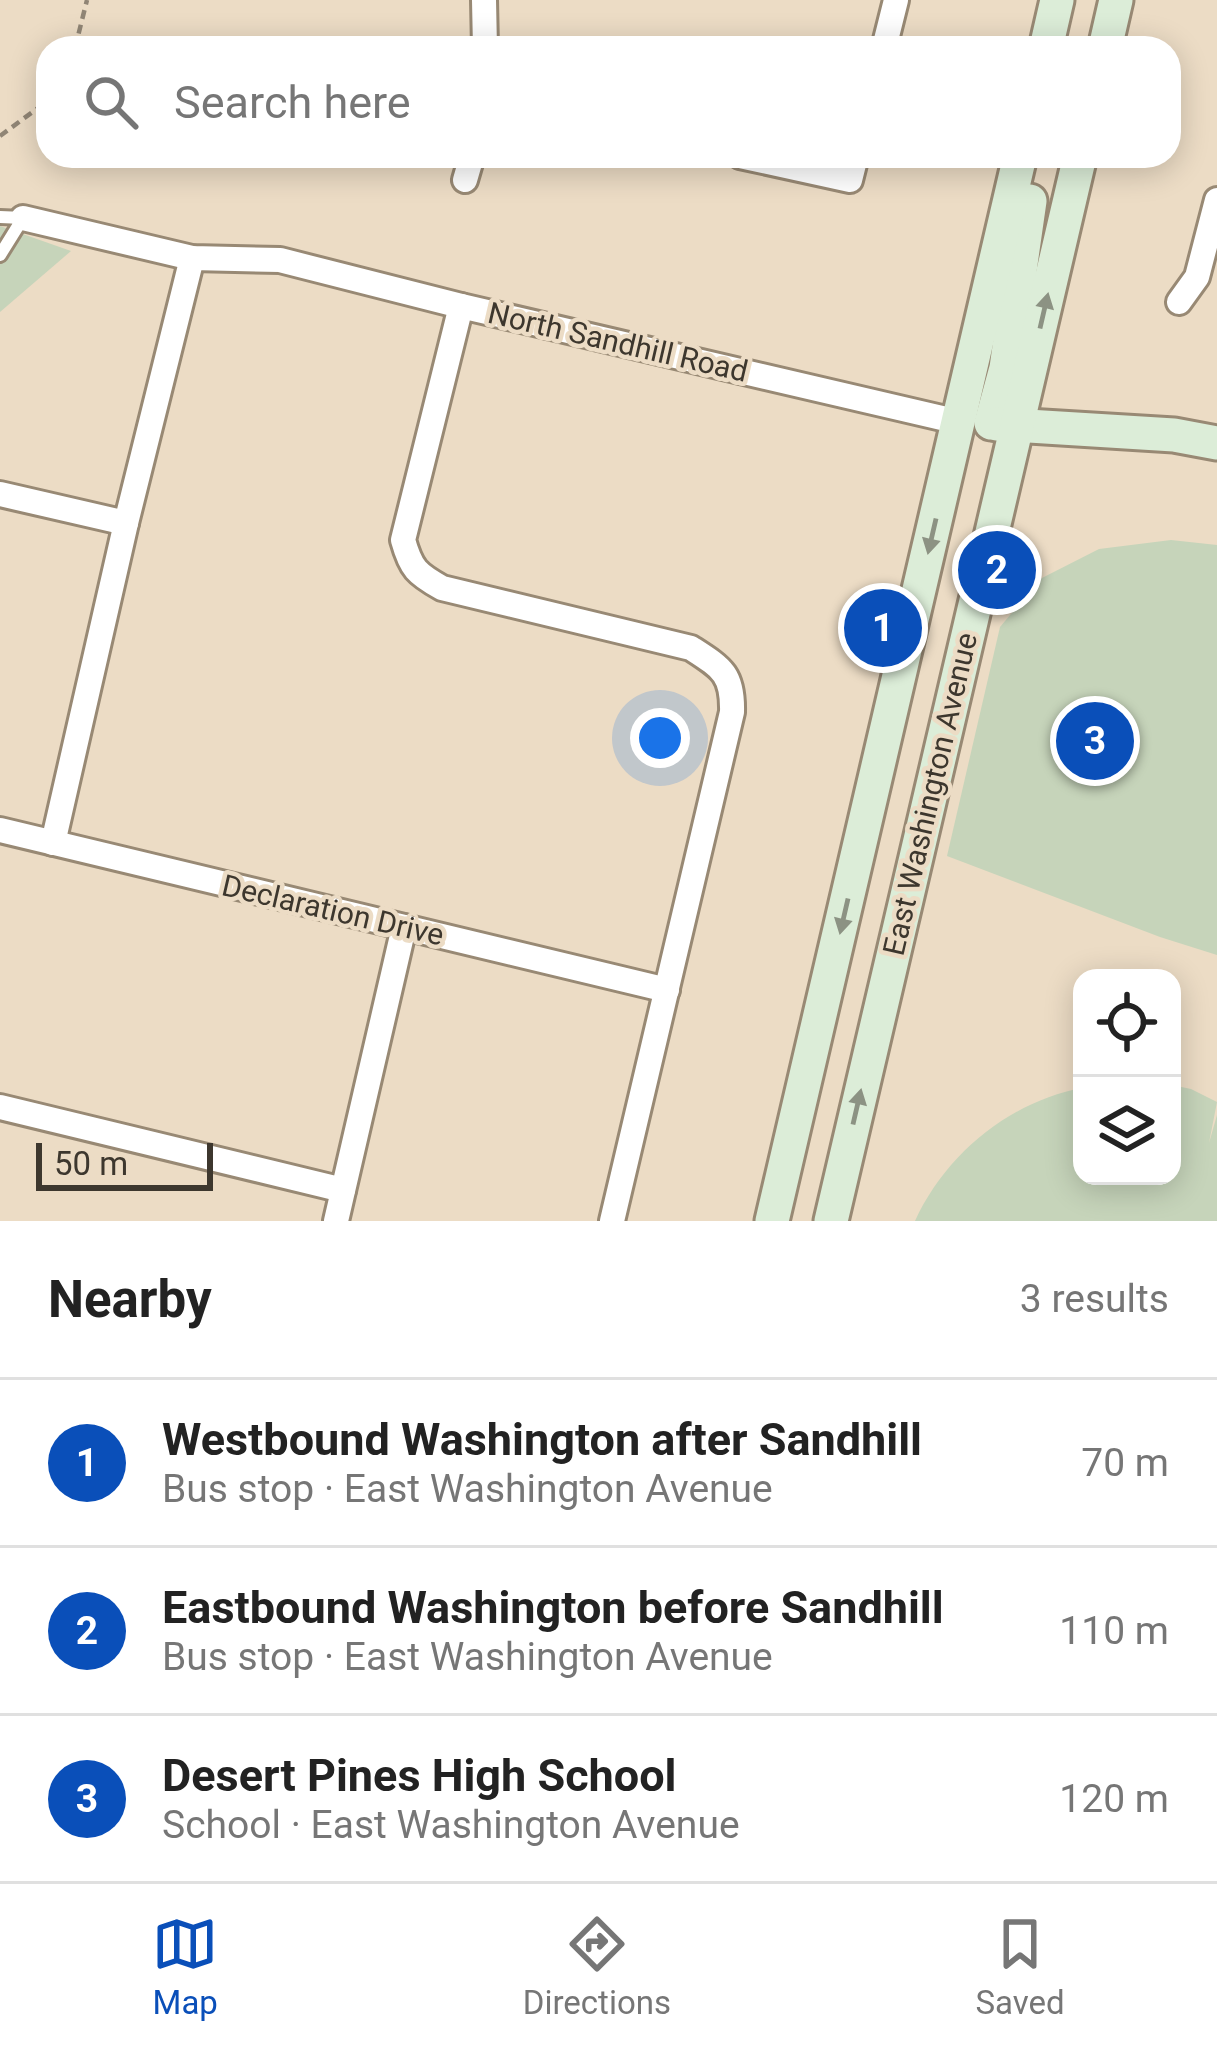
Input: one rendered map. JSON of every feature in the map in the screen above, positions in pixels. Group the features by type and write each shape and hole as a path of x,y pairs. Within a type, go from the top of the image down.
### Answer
{"main road":[{"path":"1049,36 1057,0"},
{"path":"1108,36 1116,0"},
{"path":"989,424 1006,368 1030,197 1026,168"},
{"name":"East Washington Avenue","path":"772,1221 805,1080 989,424 1076,168"},
{"name":"East Washington Avenue","path":"830,1221 989,424"},
{"name":"North Sandhill Road","path":"989,424 1174,435 1217,443"},
{"path":"796,1221 807,1148 805,1080"}],"street":[{"path":"484,0 485,36"},
{"path":"887,36 896,0"},
{"path":"1179,302 1197,277 1217,200"},
{"name":"North Sandhill Road","path":"11,218 192,258 280,260 461,306 989,424"},
{"path":"53,843 192,258"},
{"path":"461,306 403,540 408,560 418,574 442,588 691,648 722,667 733,688 732,712 612,1221"},
{"path":"0,494 126,523"},
{"name":"Declaration Drive","path":"0,830 667,990"},
{"path":"336,1221 404,927"},
{"path":"0,1107 343,1190"}],"lane":[{"path":"0,255 11,218"}],"path":[{"path":"78,36 87,0"},
{"path":"0,136 36,109"}],"green space":[{"path":"0,226 71,251 0,312"},
{"path":"1171,540 1217,545 1217,955 947,856 1000,627 1040,579 1099,549"},
{"path":"1181,1087 1217,1102 1209,1143 1217,1115 1217,1221 915,1221 962,1153 1005,1119 1073,1090 1073,1185 1181,1185"}],"place":[{"name":"Eastbound Washington before Sandhill","path":"997,570"},
{"name":"Westbound Washington after Sandhill","path":"883,628"},
{"name":"Desert Pines High School","path":"1095,741"}]}
